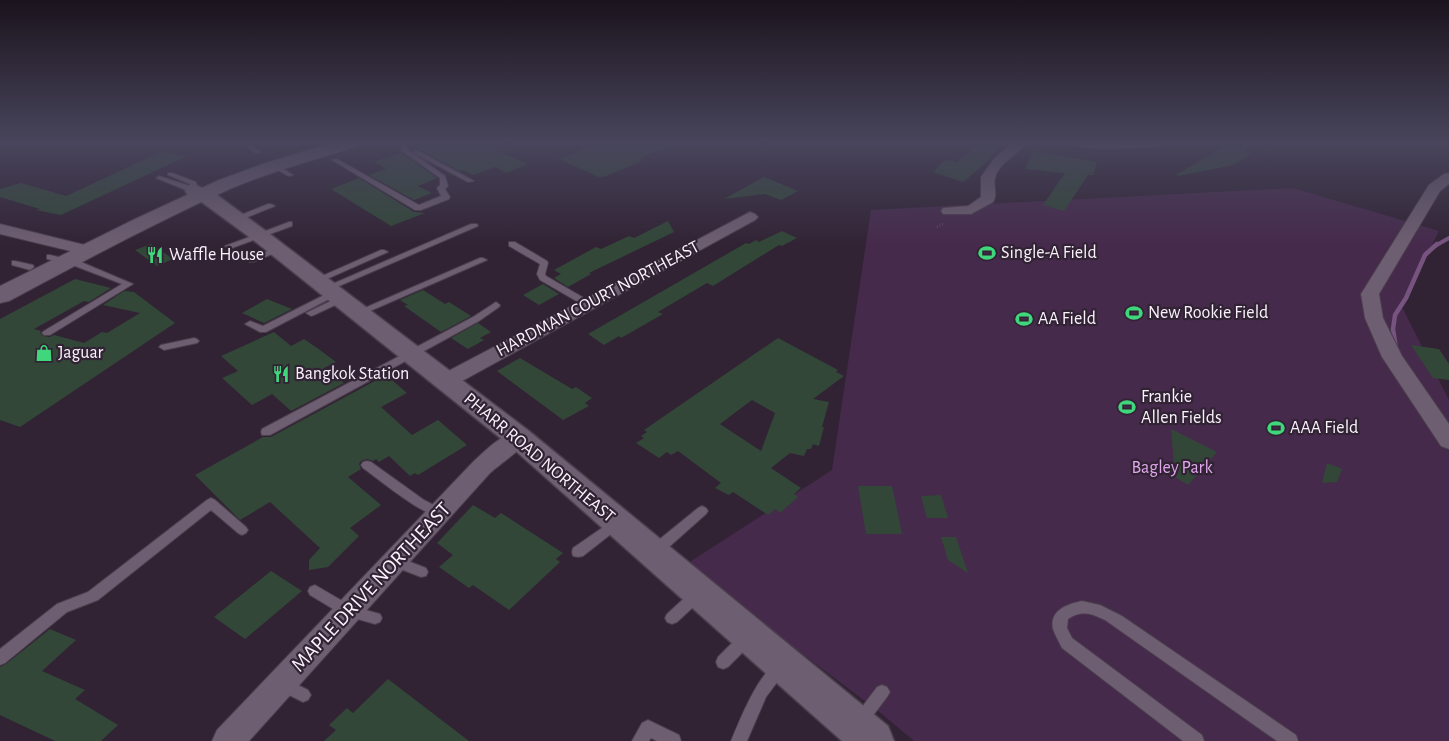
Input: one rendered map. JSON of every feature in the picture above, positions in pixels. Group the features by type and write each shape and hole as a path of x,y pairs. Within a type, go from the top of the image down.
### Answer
{"main road":[{"path":"0,296 138,214 199,192 233,177"},
{"path":"0,283 23,265 69,254 139,230 199,192 261,177"}],"street":[{"path":"948,211 971,210 988,199 988,177"},
{"path":"1449,177 1434,188 1370,294 1374,318 1392,357 1449,441"},
{"name":"PHARR ROAD NORTHEAST","path":"199,192 259,235 519,438 699,593 736,649 784,665 865,734"},
{"name":"HARDMAN COURT NORTHEAST","path":"446,381 750,217"},
{"path":"0,229 69,254"},
{"name":"MAPLE DRIVE NORTHEAST","path":"228,741 292,689 348,611 482,467 519,438"}],"lane":[{"path":"177,177 194,183 199,192"},
{"path":"364,177 418,208 446,197 450,192 448,186 444,186 443,177"},
{"path":"464,177 470,180"},
{"path":"159,178 199,192"},
{"path":"235,219 271,206"},
{"path":"229,246 289,224"},
{"path":"250,324 263,330 474,226"},
{"path":"512,244 544,263 541,274 543,278 588,304"},
{"path":"250,260 278,250"},
{"path":"311,313 335,295 384,252"},
{"path":"47,333 129,284 69,254"},
{"path":"335,295 429,284 483,260"},
{"path":"266,432 476,320 496,305"},
{"path":"164,347 194,341"},
{"path":"367,465 420,503 439,513"},
{"path":"0,658 62,608 93,596 211,503 242,530"},
{"path":"653,553 702,511"},
{"path":"578,552 617,523"},
{"path":"395,561 421,572"},
{"path":"315,590 348,611 375,618"},
{"path":"672,618 699,593"},
{"path":"1196,741 1067,643 1060,628 1061,616 1073,607 1086,607 1102,612 1290,741"},
{"path":"739,741 761,692 784,665"},
{"path":"865,734 882,692"},
{"path":"640,741 648,728 673,741"}],"green space":[{"name":"Bagley Park","path":"1293,188 1439,231 1402,307 1449,400 1449,741 914,741 882,714 685,565 832,470 871,210"}],"building":[{"path":"108,177 143,177 61,215 36,210 40,209 0,197 0,189 21,183 66,196"},
{"path":"372,177 437,178 418,186 432,193 414,200"},
{"path":"764,177 798,191 781,200 765,194 724,199"},
{"path":"947,177 969,177 963,182"},
{"path":"1063,177 1087,177 1064,211 1043,205"},
{"path":"359,178 414,212 425,213 391,226 331,189"},
{"path":"668,221 674,232 589,273 591,274 568,287 554,278 561,274 554,270 596,247 601,249 629,236 634,238"},
{"path":"782,231 797,238 782,246 779,245 713,286 707,283 658,312 663,314 621,338 619,336 604,345 588,334 746,243 749,244 756,240 759,242"},
{"name":"Waffle House","path":"151,244 173,259 157,266 135,250"},
{"path":"75,279 111,288 89,302 84,301 34,329 41,331 40,333 43,336 50,337 54,335 84,343 102,332 107,333 140,313 103,305 124,291 134,292 175,323 20,427 0,420 0,319"},
{"path":"543,284 559,294 539,305 523,295"},
{"path":"423,290 445,304 449,302 471,316 441,332 404,306 408,305 400,300"},
{"path":"267,299 292,309 264,323 242,313"},
{"path":"478,323 491,332 480,338 484,340 468,349 451,338"},
{"name":"Bangkok Station","path":"274,332 291,346 304,339 320,350 336,362 324,368 344,383 291,411 272,394 252,405 222,378 238,371 221,356"},
{"path":"778,338 838,370 836,372 844,376 813,399 829,402 819,446 813,444 811,449 807,449 804,456 790,453 771,468 801,488 794,494 798,497 780,513 775,509 768,515 733,492 729,495 715,488 721,483 678,451 671,455 667,452 659,458 636,443 644,438 641,436 647,432 644,430","holes":["752,400 775,413 761,451 720,424"]},
{"path":"1411,345 1439,349 1449,364 1449,380 1433,378"},
{"path":"520,358 572,389 576,387 592,398 585,403 589,406 563,420 497,371"},
{"path":"386,375 407,393 381,407 412,435 438,420 467,445 418,475 415,473 410,476 389,456 379,462 376,459 373,461 367,459 361,461 359,464 361,469 348,477 381,505 350,528 359,536 328,567 309,570 309,560 320,548 270,502 240,520 195,475 263,437 271,437"},
{"path":"1171,429 1217,452 1188,485 1175,477"},
{"path":"1327,463 1342,469 1337,482 1322,483"},
{"path":"858,486 892,486 902,534 866,534"},
{"path":"941,495 948,518 927,518 921,496"},
{"path":"473,505 495,518 501,513 563,553 556,559 560,562 509,610 473,585 469,588 439,567 453,555 437,543"},
{"path":"941,537 956,537 968,573 948,560"},
{"path":"271,571 302,591 245,639 214,617"},
{"path":"50,629 76,640 42,671 85,690 75,699 118,725 101,741 55,741 0,715 0,667"},
{"path":"388,679 469,741 324,741 336,730 329,725 347,708 353,713"}],"waterway":[{"path":"1435,246 1449,238"},
{"path":"1396,348 1393,329 1395,315 1406,298 1425,255 1437,244"}],"place":[{"name":"Single-A Field","path":"987,253"},
{"name":"Waffle House","path":"155,255"},
{"name":"New Rookie Field","path":"1134,313"},
{"name":"AA Field","path":"1024,319"},
{"name":"Jaguar","path":"44,353"},
{"name":"Bangkok Station","path":"281,374"},
{"name":"Frankie Allen Fields","path":"1127,407"},
{"name":"AAA Field","path":"1276,428"}]}
